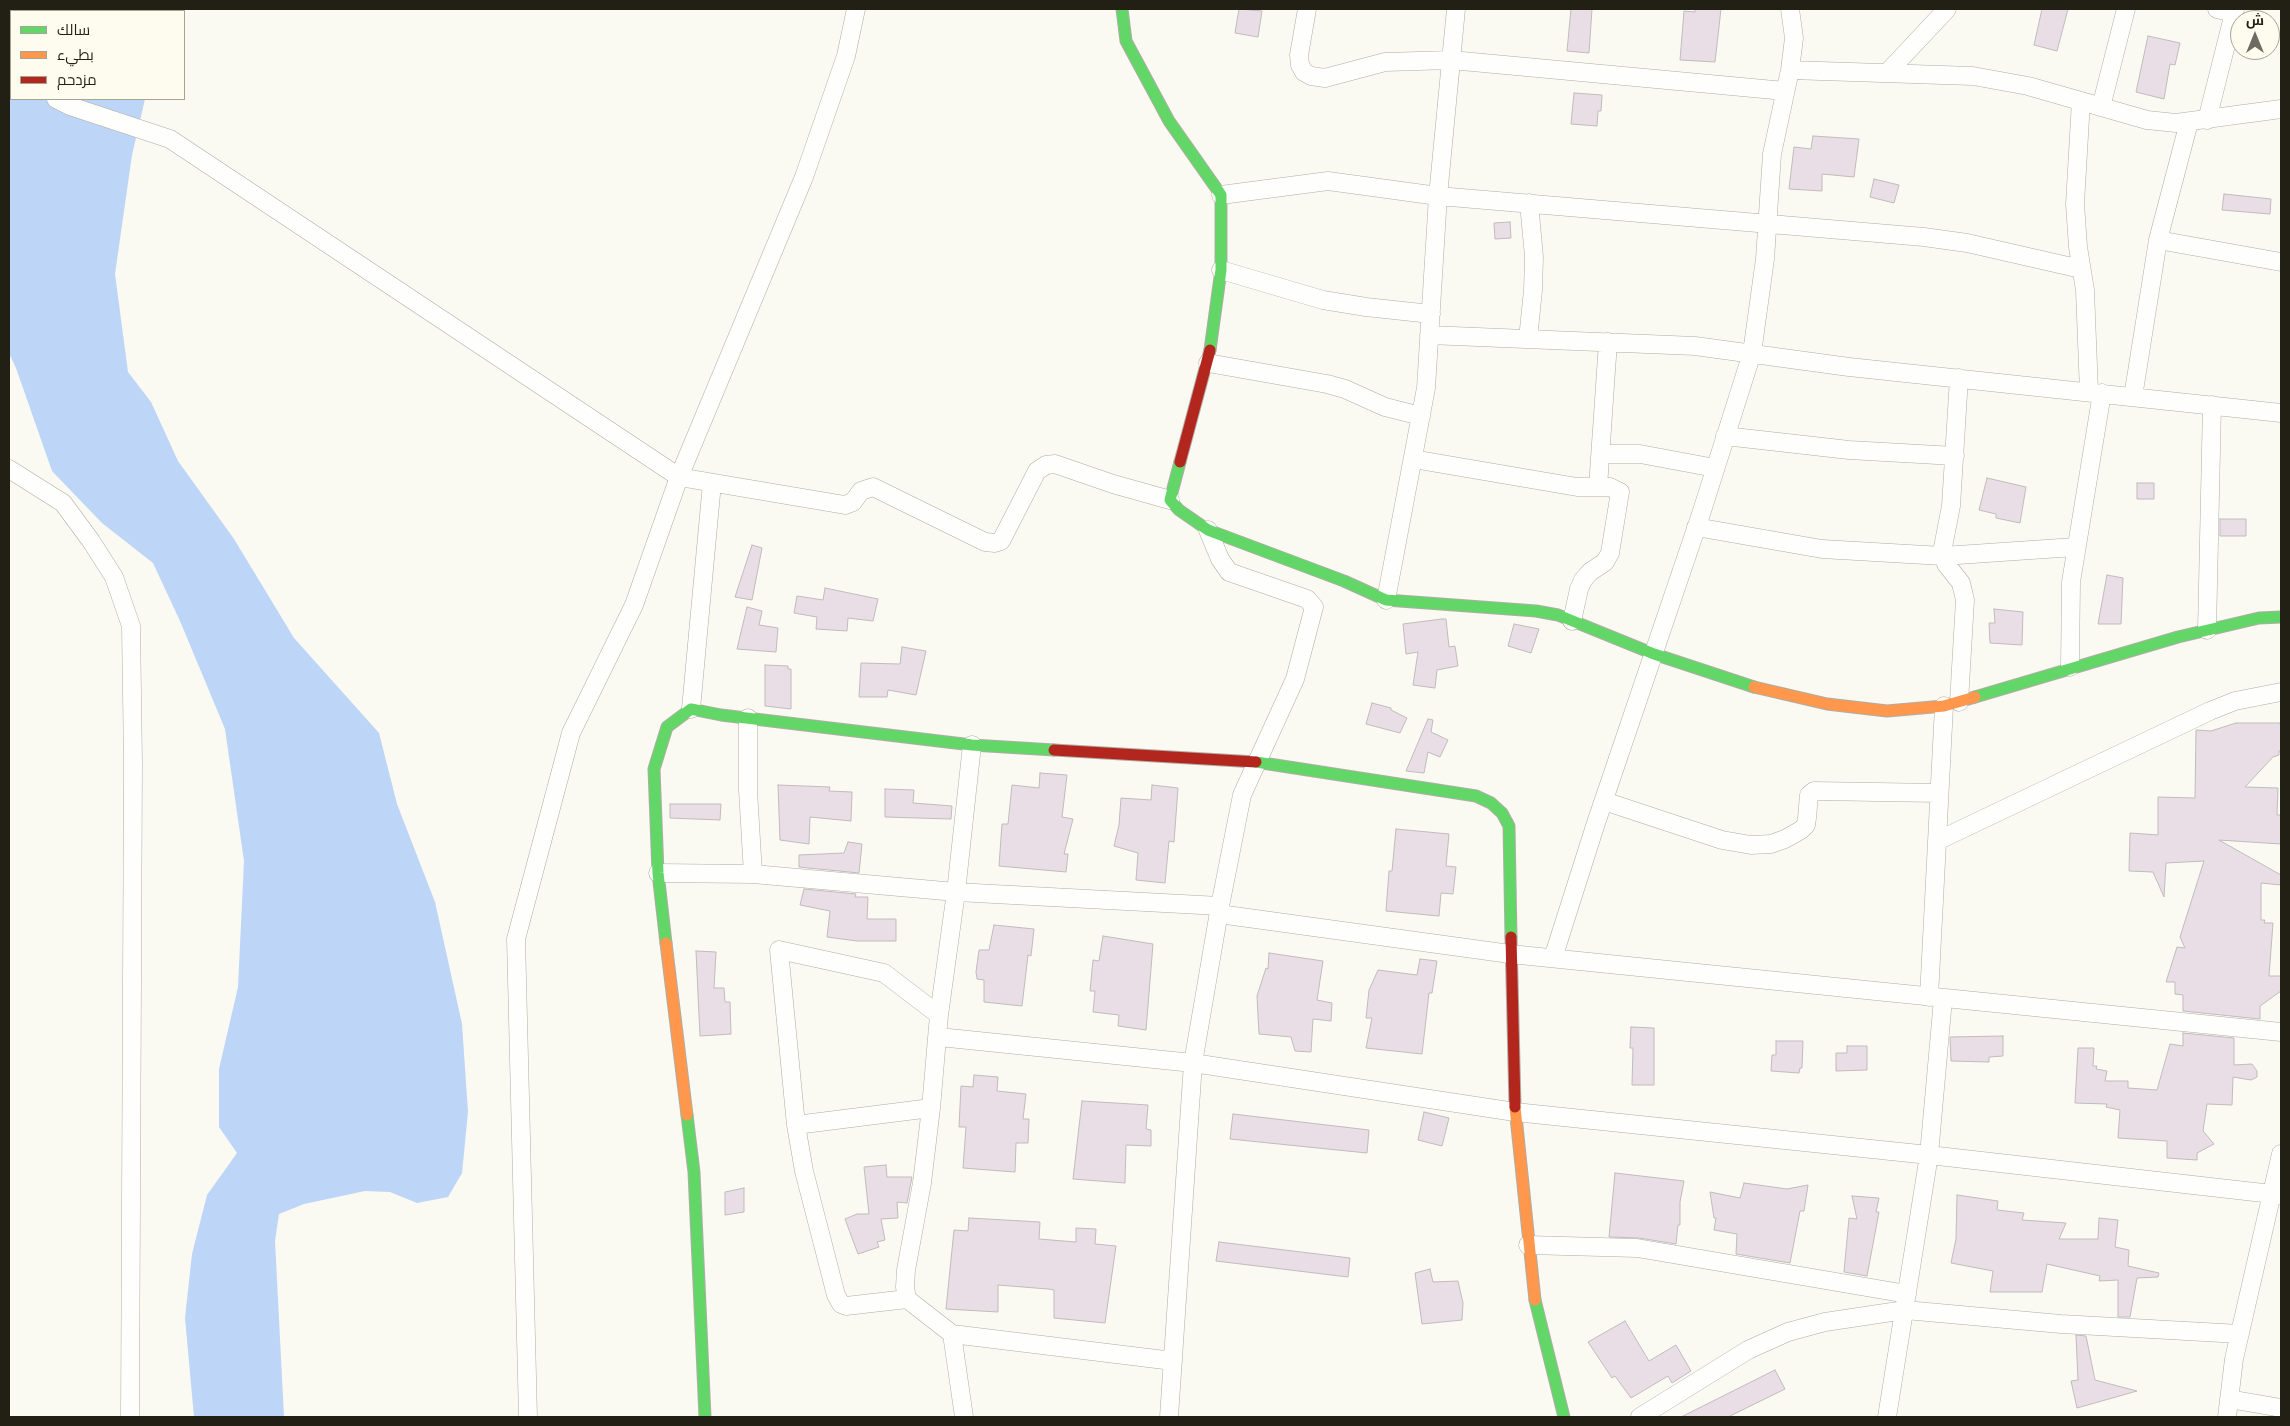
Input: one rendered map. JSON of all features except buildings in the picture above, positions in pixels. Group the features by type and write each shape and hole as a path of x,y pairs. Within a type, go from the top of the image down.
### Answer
{"street":[{"path":"528,1417 516,939 571,733 634,605 679,477 804,177 846,56 856,9"},
{"path":"1122,9 1126,41 1169,121 1221,195 1221,270 1208,363 1170,500"},
{"path":"1307,9 1298,55 1304,72 1311,76 1324,78 1386,62 1451,60 1785,91"},
{"path":"1386,600 1426,388 1438,196 1456,9"},
{"path":"1553,958 1716,468 1752,353 1765,259 1772,154 1790,70 1794,38 1790,9"},
{"path":"1887,73 1947,9"},
{"path":"2101,107 2126,9"},
{"path":"2207,120 2228,10"},
{"path":"1790,70 1973,76 2028,86 2147,120 2176,124 2281,109"},
{"path":"58,100 70,106 170,139 679,477 845,505 853,502 861,491 873,487 984,542 995,543 1001,541 1037,471 1046,465 1055,464 1113,484 1170,500 1179,510 1208,530 1344,581 1386,600 1536,611 1558,615 1654,654 1756,687 1827,704 1887,711 1952,704 2070,667 2207,630 2259,618 2281,616"},
{"path":"2070,667 2071,582 2096,392 2078,247 2076,204 2081,101"},
{"path":"2133,396 2158,240 2189,122"},
{"path":"1221,195 1328,181 1438,196 1924,237 1967,243 2082,269"},
{"path":"1528,339 1534,265 1529,204"},
{"path":"2158,240 2281,262"},
{"path":"1221,270 1323,300 1431,314"},
{"path":"1429,335 1694,346 1849,367 2133,396 2281,414"},
{"path":"1598,487 1608,342"},
{"path":"1208,363 1327,384 1345,389 1386,407 1421,416"},
{"path":"1887,1417 1929,1155 1936,998 1939,793 1965,600 1961,583 1946,564 1943,556 1951,506 1959,378"},
{"path":"2207,630 2212,405"},
{"path":"1726,436 1849,450 1955,456"},
{"path":"1601,454 1640,454 1716,468"},
{"path":"1413,459 1577,487 1610,487 1620,492 1613,545 1605,562 1590,572 1583,580 1572,620"},
{"path":"9,470 63,503 114,577 131,626 133,763 130,1417"},
{"path":"691,709 712,483"},
{"path":"1696,527 1822,549 1943,556 2076,547"},
{"path":"1169,1417 1193,1062 1219,910 1242,794 1295,680 1314,607 1307,599 1229,572 1220,559 1208,530"},
{"path":"1937,841 2210,711 2235,701 2281,692"},
{"path":"705,1417 694,1172 658,873 654,769 667,727 691,709 748,718 972,745 1256,762 1476,796 1491,803 1502,813 1509,826 1510,954 1515,1112 1528,1245 1535,1302 1564,1417"},
{"path":"748,718 748,790 753,874"},
{"path":"907,1300 905,1287 906,1270 922,1183 939,1014 956,892 972,745"},
{"path":"1604,801 1722,840 1751,845 1778,842 1801,830 1806,825 1809,795 1814,791 1939,793"},
{"path":"658,873 753,874 956,892 1219,910 1510,954 2281,1032"},
{"path":"939,1014 884,973 779,950 796,1125 804,1171 836,1295 841,1304 846,1306 907,1300 952,1334 1173,1362"},
{"path":"938,1037 1193,1062 1515,1112 1929,1155 2277,1195"},
{"path":"796,1125 931,1108"},
{"path":"2227,1417 2234,1359 2277,1195 2281,1154"},
{"path":"1528,1245 1637,1248 1906,1302 2061,1324 2240,1334"},
{"path":"1640,1417 1748,1350 1788,1332 1906,1302"},
{"path":"952,1334 964,1417"},
{"path":"2229,1399 2281,1408"}],"water":[{"path":"28,9 152,9 152,10"},
{"path":"10,69 10,100 145,100 132,155 115,274 128,372 151,402 178,461 234,539 294,638 379,733 397,804 435,902 462,1024 468,1112 462,1173 448,1197 417,1203 390,1192 365,1191 304,1204 279,1214 275,1241 284,1417 194,1417 185,1318 192,1254 207,1195 237,1153 219,1127 219,1069 238,987 244,861 225,729 180,621 153,563 102,523 52,471 9,353"}],"traffic: fast":[{"path":"1122,9 1126,41 1169,121 1221,195 1221,270 1210,350"},
{"path":"1180,462 1170,500 1179,510 1208,530 1344,581 1386,600 1536,611 1558,615 1654,654 1754,687"},
{"path":"1975,697 2178,637 2259,618 2281,617"},
{"path":"666,943 658,873 654,769 667,727 691,709 721,715 972,745 1054,750"},
{"path":"1256,762 1476,796 1491,803 1502,813 1509,826 1511,937"},
{"path":"687,1115 694,1172 705,1417"},
{"path":"1535,1300 1564,1417"}],"traffic: slow":[{"path":"1754,687 1827,704 1887,711 1944,706 1975,697"},
{"path":"666,943 687,1115"},
{"path":"1515,1107 1535,1300"}],"traffic: jam":[{"path":"1180,462 1210,350"},
{"path":"1054,750 1256,762"},
{"path":"1511,937 1515,1107"}]}
